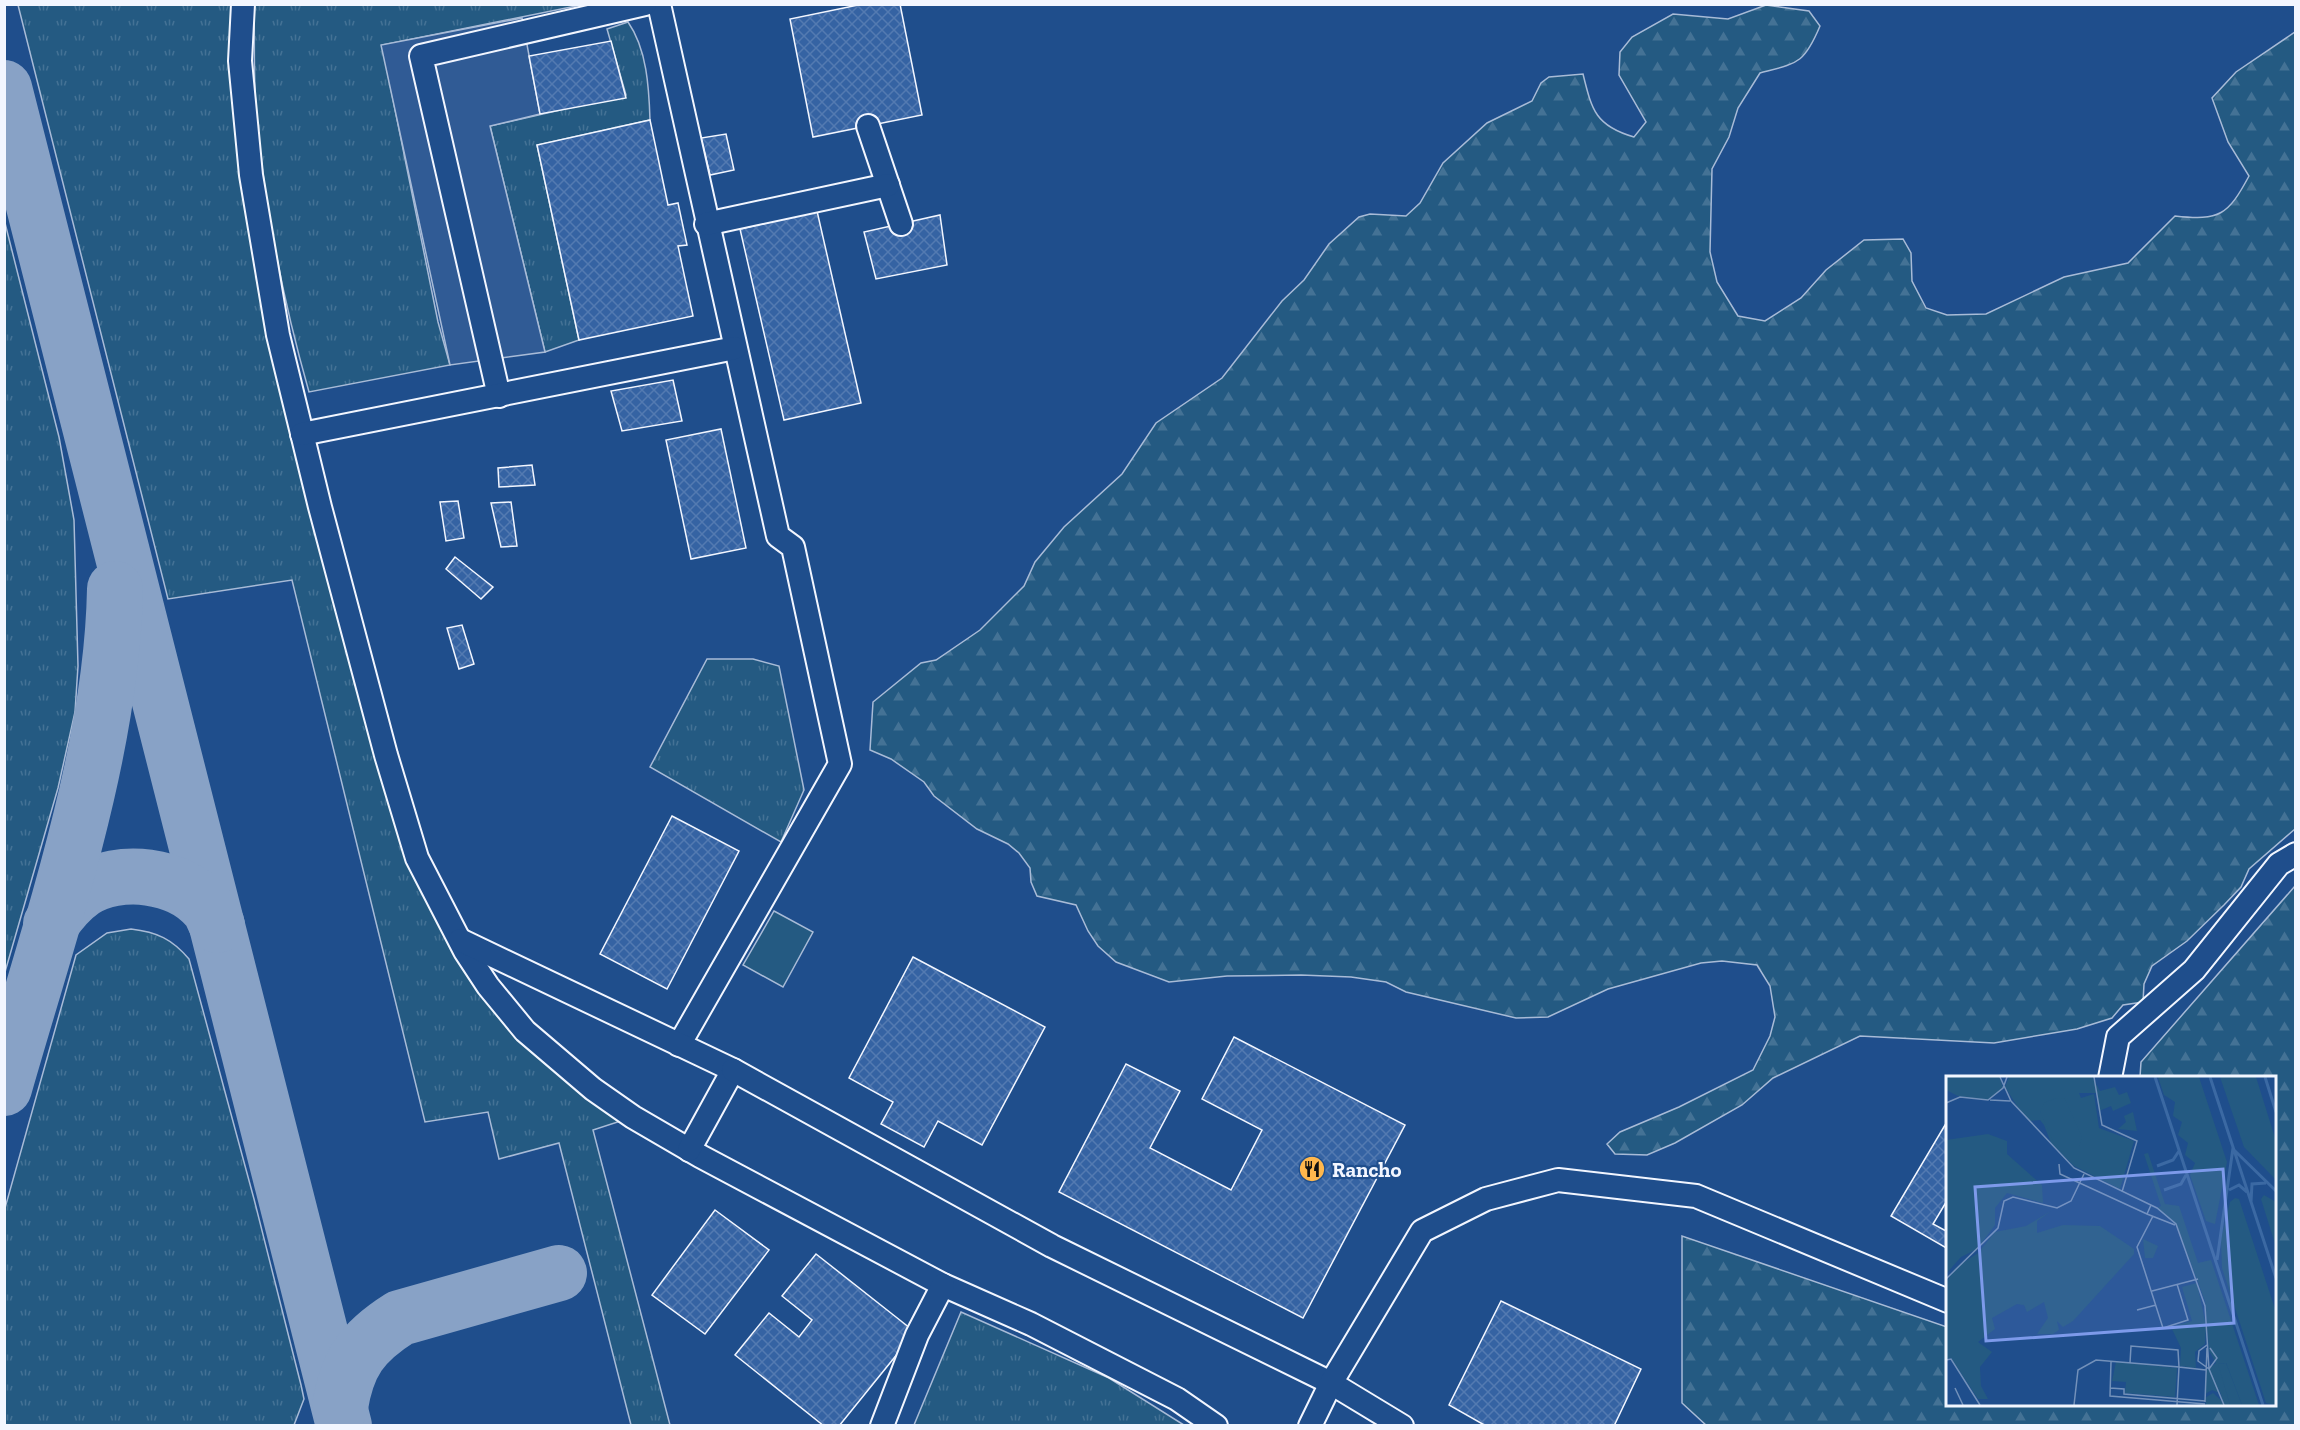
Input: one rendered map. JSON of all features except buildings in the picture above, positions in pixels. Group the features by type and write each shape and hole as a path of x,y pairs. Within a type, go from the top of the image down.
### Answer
{"lane":[{"path":"243,4 240,61 251,175 278,335 302,434 386,755 415,851 460,940 488,986 525,1031 593,1089 689,1150 942,1285 1031,1324 1177,1399 1216,1425"},
{"path":"499,396 421,56 597,9 645,4"},
{"path":"659,4 706,224 778,536 793,547 840,764 679,1045"},
{"path":"868,126 901,224"},
{"path":"706,224 888,185"},
{"path":"302,434 735,348"},
{"path":"2110,1076 2118,1037 2194,970 2279,864 2295,854"},
{"path":"460,940 733,1070 1052,1246 1331,1383 1402,1425"},
{"path":"689,1150 733,1070"},
{"path":"1310,1425 1331,1383 1422,1231 1486,1199 1558,1180 1695,1196 1946,1301"},
{"path":"882,1425 917,1335 942,1285"}],"green space":[{"path":"18,5 236,5 231,82 249,229 378,727 460,940 525,1031 633,1117 593,1130 670,1425 631,1425 559,1143 499,1159 488,1112 425,1122 292,580 168,599"},
{"path":"254,5 581,5 382,45 438,322 450,365 309,392 284,292 265,191 256,108"},
{"path":"1766,5 1809,11 1820,26 1809,48 1798,60 1760,73 1738,108 1729,137 1712,169 1710,252 1717,282 1738,316 1765,321 1801,298 1826,270 1864,240 1903,239 1911,253 1912,281 1926,308 1947,315 1986,314 2064,277 2128,263 2175,216 2213,216 2228,207 2235,199 2249,176 2228,142 2212,98 2236,72 2295,32 2295,829 2249,869 2241,887 2187,941 2152,966 2144,984 2143,1002 2123,1005 2112,1018 2077,1029 1994,1043 1860,1036 1773,1078 1742,1105 1675,1143 1647,1155 1615,1154 1607,1144 1620,1132 1679,1107 1753,1070 1770,1036 1775,1017 1770,986 1757,965 1722,961 1701,963 1608,989 1548,1017 1516,1018 1406,992 1386,982 1351,977 1227,976 1169,982 1116,962 1098,946 1076,905 1037,896 1031,882 1030,868 1019,853 1008,844 977,829 934,796 924,782 891,759 870,750 873,702 921,663 936,660 980,630 1024,586 1035,562 1064,527 1122,474 1156,423 1222,378 1282,301 1304,280 1329,244 1359,217 1370,214 1406,216 1420,203 1443,163 1487,123 1532,101 1541,83 1549,77 1583,74 1589,98 1598,115 1611,128 1634,137 1646,122 1619,75 1620,52 1632,37 1673,14 1728,19"},
{"path":"628,22 643,56 648,82 650,120 537,145 579,340 545,352 490,126 626,95 607,29"},
{"path":"5,223 59,437 74,520 78,666 75,712 58,788 5,972"},
{"path":"707,659 753,659 779,666 804,790 781,842 650,767"},
{"path":"2295,886 2295,1425 1707,1426 1682,1403 1682,1236 1946,1327 1946,1406 2276,1406 2276,1076 2140,1076 2141,1062"},
{"path":"774,911 813,932 783,987 743,965"},
{"path":"131,929 149,932 163,938 176,946 189,959 254,1199 301,1385 304,1399 294,1425 5,1425 5,1208 76,955 107,933"},
{"path":"961,1312 1109,1378 1184,1425 914,1425"}],"shaded area":[{"path":"522,18 540,114 490,126 545,352 450,365 381,45"}],"taxiway":[{"path":"4,88 344,1426"},
{"path":"4,1088 58,904 90,777 103,714 111,651 115,589"},
{"path":"51,924 83,890 114,878 131,877 166,881 182,888 208,908 217,925"},
{"path":"340,1407 347,1378 358,1355 376,1336 400,1318 559,1273"}],"place":[{"name":"Rancho","path":"1312,1169"}]}
